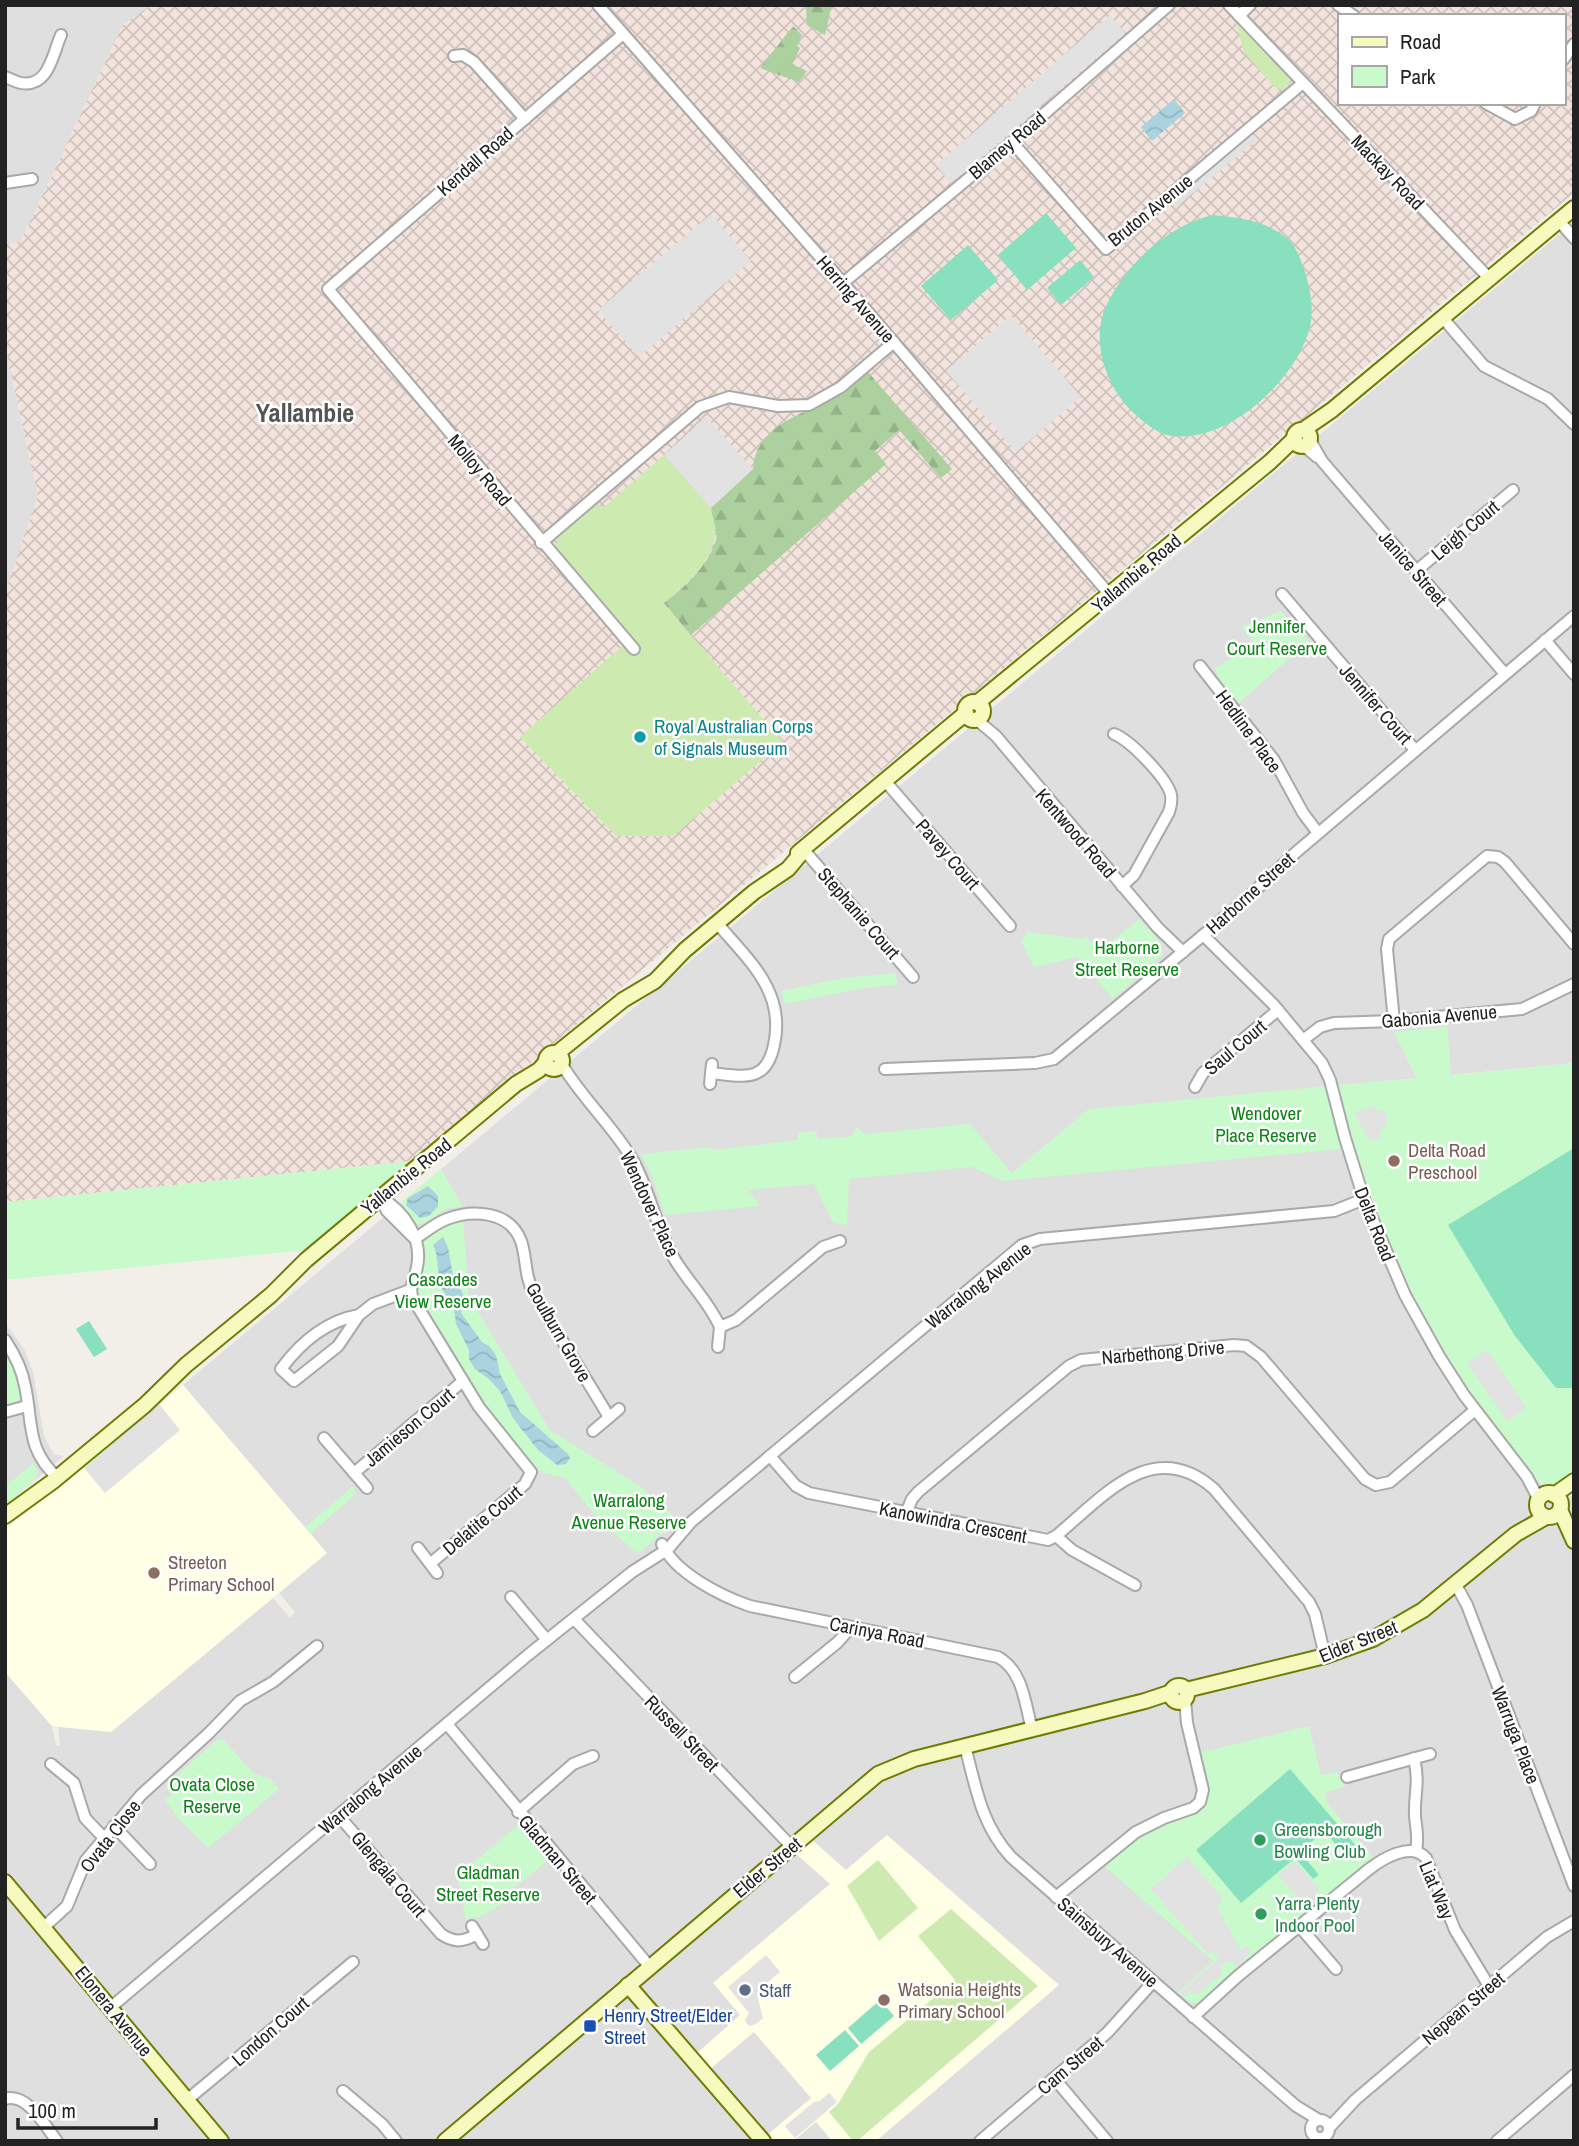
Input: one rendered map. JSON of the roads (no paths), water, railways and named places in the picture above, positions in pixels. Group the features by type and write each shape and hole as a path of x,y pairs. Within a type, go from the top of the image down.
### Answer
{"street":[{"name":"Blamey Road","path":"843,283 1012,142 1169,5"},
{"name":"Mackay Road","path":"1229,5 1489,278"},
{"path":"1239,16 1250,5"},
{"name":"Herring Avenue","path":"599,6 843,283 1110,595"},
{"name":"Kendall Road","path":"328,289 623,34"},
{"path":"5,78 29,83 40,78 50,67 61,36"},
{"path":"454,55 463,54 474,62 525,119"},
{"name":"Bruton Avenue","path":"1012,142 1106,249 1303,83"},
{"path":"1489,105 1515,120 1531,111 1534,105"},
{"path":"5,183 32,179"},
{"name":"Yallambie Road","path":"10,1512 55,1473 151,1400 186,1365 271,1295 311,1266 384,1201 555,1063 660,964 685,950 754,892 782,863 804,850 940,736 976,713 1002,685 1270,462 1303,439 1332,410 1574,208"},
{"path":"1559,220 1574,238"},
{"name":"Molloy Road","path":"328,289 541,543 634,649"},
{"path":"1443,317 1484,366 1548,398 1574,424"},
{"path":"541,543 699,407 729,397 778,406 809,405 841,387 894,342"},
{"name":"Janice Street","path":"1303,439 1505,674"},
{"name":"Leigh Court","path":"1416,571 1513,490"},
{"name":"Jennifer Court","path":"1282,594 1415,750"},
{"name":"Harborne Street","path":"885,1069 1048,1061 1060,1055 1574,617"},
{"path":"1545,640 1574,674"},
{"name":"Hedline Place","path":"1200,666 1274,761 1303,813 1318,833"},
{"name":"Kentwood Road","path":"976,713 1180,954"},
{"path":"1114,734 1128,741 1166,784 1172,802 1138,869 1122,886"},
{"name":"Pavey Court","path":"886,782 1010,926"},
{"name":"Stephanie Court","path":"804,850 913,977"},
{"path":"1394,1021 1387,949 1389,939 1487,856 1498,857 1505,862 1574,944"},
{"path":"711,1074 746,1076 761,1071 769,1063 777,1031 774,1003 766,982 717,923"},
{"name":"Delta Road","path":"1206,932 1237,969 1278,1010 1322,1063 1330,1080 1348,1151 1366,1204 1405,1295 1439,1356 1475,1410 1572,1538"},
{"name":"Gabonia Avenue","path":"1303,1040 1327,1024 1394,1021 1522,1009 1574,984"},
{"name":"Saul Court","path":"1195,1087 1203,1073 1278,1010"},
{"name":"Wendover Place","path":"555,1063 632,1158 669,1250 720,1327"},
{"path":"384,1201 409,1223 415,1239 418,1263 410,1290 413,1299 463,1381"},
{"name":"Warralong Avenue","path":"110,2008 547,1640 632,1572 643,1558 665,1548 691,1522 1028,1242 1334,1211 1366,1204"},
{"name":"Goulburn Grove","path":"415,1239 441,1222 456,1216 486,1214 509,1223 522,1244 530,1286 609,1417"},
{"path":"718,1347 720,1327 736,1320 816,1252 840,1241"},
{"path":"359,1315 329,1324 317,1332 281,1369 294,1381 338,1346 359,1315 373,1304 410,1290"},
{"path":"5,1340 22,1373 37,1452 55,1473"},
{"name":"Narbethong Drive","path":"906,1513 918,1492 1069,1366 1081,1360 1246,1346 1261,1357 1365,1479 1376,1485 1390,1482 1475,1410"},
{"name":"Jamieson Court","path":"354,1473 463,1381"},
{"name":"Delatite Court","path":"418,1548 434,1568 525,1484 531,1475 527,1465 484,1414 463,1381"},
{"path":"5,1412 27,1406"},
{"path":"593,1431 619,1409"},
{"name":"Jamieson Court","path":"324,1438 367,1488"},
{"name":"Kanowindra Crescent","path":"770,1456 791,1482 804,1491 1035,1538 1048,1540 1056,1536"},
{"path":"1135,1585 1072,1550 1056,1536 1133,1474 1165,1467 1194,1474 1214,1489 1309,1602 1315,1614 1325,1656"},
{"name":"Elder Street","path":"445,2141 878,1774 901,1763 1145,1701 1180,1697 1213,1684 1325,1656 1364,1643 1423,1610 1516,1534 1574,1481"},
{"name":"Elder Street","path":"1549,1505 1574,1488"},
{"name":"Carinya Road","path":"665,1548 683,1567 713,1590 738,1602 764,1610 998,1657 1009,1665 1018,1677 1032,1730"},
{"name":"Warruga Place","path":"1455,1585 1467,1605 1574,1886"},
{"path":"511,1597 547,1640"},
{"name":"Russell Street","path":"574,1619 791,1846"},
{"path":"795,1677 838,1642 851,1627"},
{"name":"Ovata Close","path":"44,1927 67,1906 80,1868 141,1795 209,1733 234,1706 273,1682 317,1646"},
{"path":"1056,1897 1126,1838 1155,1822 1193,1808 1200,1802 1203,1790 1180,1697"},
{"name":"Gladman Street","path":"445,1726 650,1967"},
{"name":"Sainsbury Avenue","path":"965,1746 980,1804 990,1830 1011,1857 1296,2106 1322,2132"},
{"path":"1345,1778 1430,1754"},
{"path":"518,1812 573,1764 593,1756"},
{"path":"1414,1758 1418,1782 1415,1811 1418,1839 1416,1850"},
{"path":"51,1764 74,1783 85,1818 104,1838"},
{"name":"Glengala Court","path":"339,1816 441,1934 461,1941 477,1935"},
{"path":"114,1826 150,1864"},
{"name":"Liat Way","path":"1194,2017 1238,1976 1371,1867 1416,1850 1428,1861 1450,1919 1471,1956 1492,1984"},
{"name":"Elonera Avenue","path":"5,1882 221,2141"},
{"name":"Nepean Street","path":"1303,2141 1322,2132 1355,2100 1547,1937 1574,1921"},
{"path":"1300,1927 1336,1969"},
{"name":"London Court","path":"187,2101 353,1962"},
{"name":"Cam Street","path":"980,2141 1117,2023 1153,1982"},
{"path":"628,1985 763,2141"},
{"path":"1497,2141 1574,2075"},
{"path":"1054,2078 1107,2141"},
{"path":"343,2091 382,2124 396,2141"},
{"path":"5,2099 19,2098 57,2141"}],"water":[{"path":"1174,99 1185,113 1152,141 1141,127"},
{"path":"428,1186 438,1196 438,1206 429,1216 420,1218 406,1205 408,1198"},
{"path":"443,1237 448,1247 453,1276 463,1294 461,1313 482,1342 496,1355 500,1374 520,1412 568,1454 570,1458 566,1464 557,1465 538,1450 513,1418 500,1391 475,1369 469,1359 469,1350 456,1324 454,1309 440,1285 433,1245"}],"place":[{"name":"Royal Australian Corps of Signals Museum","path":"640,737"},
{"name":"Delta Road Preschool","path":"1394,1161"},
{"name":"Streeton Primary School","path":"154,1573"},
{"name":"Greensborough Bowling Club","path":"1260,1840"},
{"name":"Yarra Plenty Indoor Pool","path":"1261,1914"},
{"name":"Staff","path":"745,1990"},
{"name":"Watsonia Heights Primary School","path":"884,2000"},
{"name":"Henry Street/Elder Street","path":"590,2026"}],"district":[{"name":"Yallambie","path":"305,413"}],"park label":[{"name":"Jennifer Court Reserve","path":"1277,637"},
{"name":"Harborne Street Reserve","path":"1127,958"},
{"name":"Wendover Place Reserve","path":"1266,1124"},
{"name":"Cascades View Reserve","path":"443,1290"},
{"name":"Warralong Avenue Reserve","path":"629,1511"},
{"name":"Ovata Close Reserve","path":"212,1795"},
{"name":"Gladman Street Reserve","path":"488,1883"}]}
